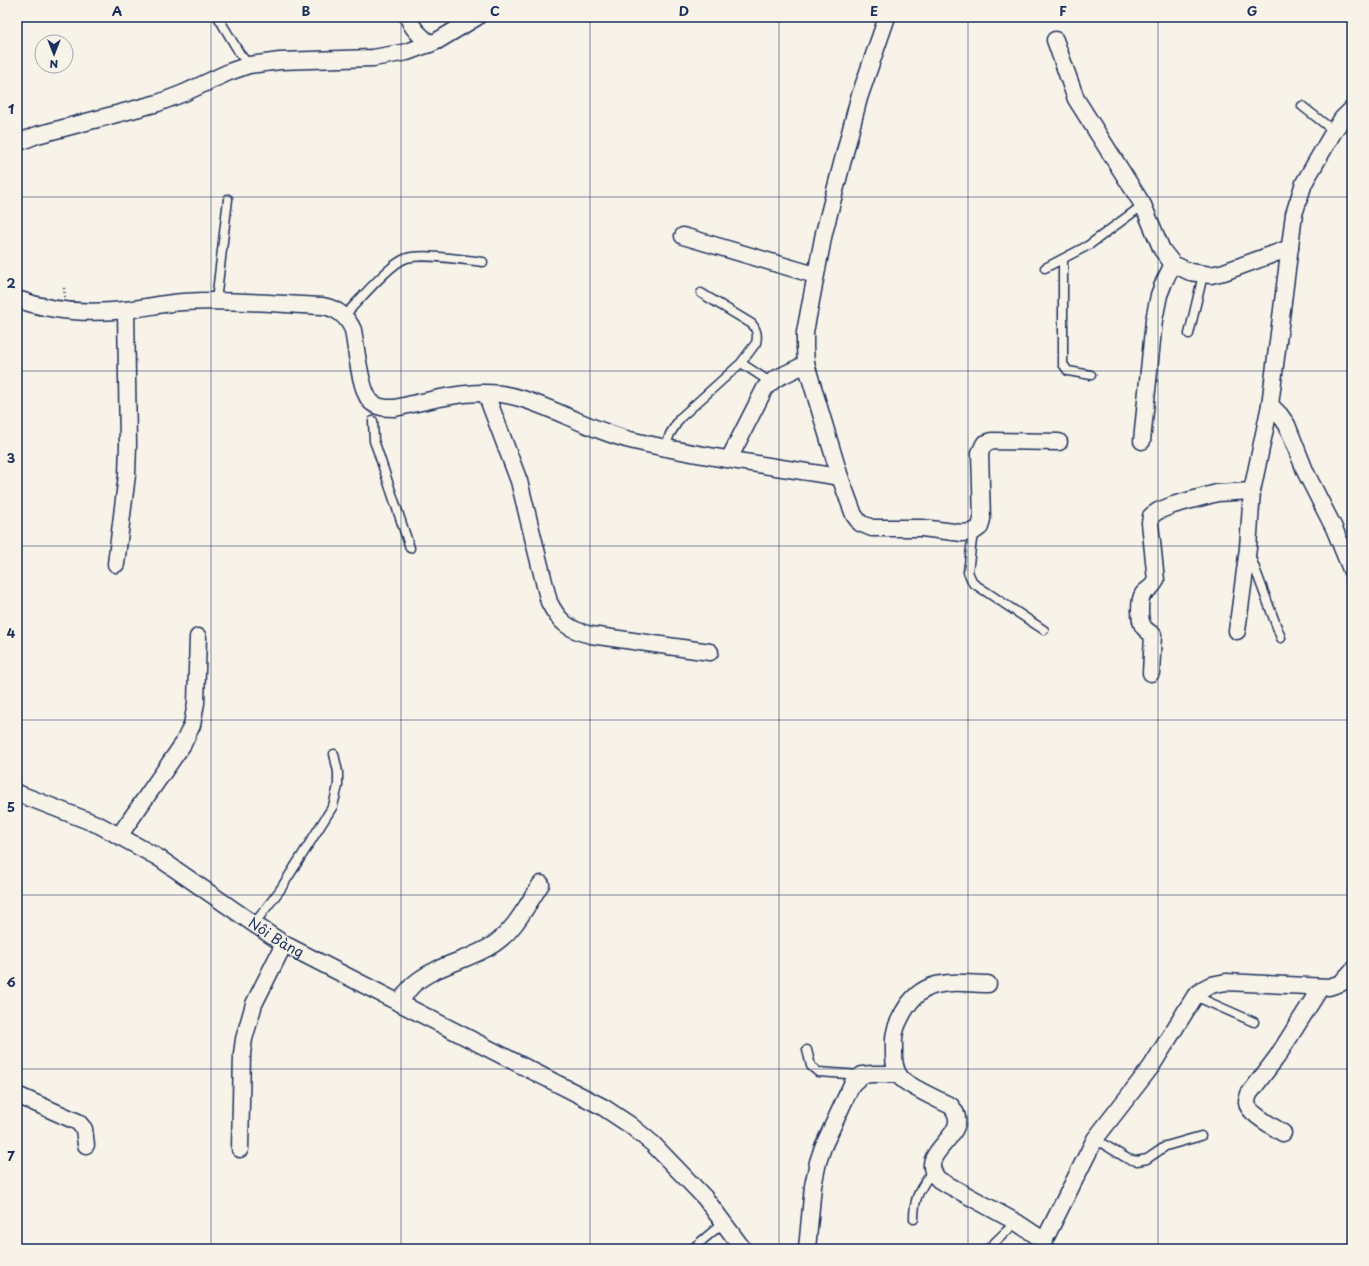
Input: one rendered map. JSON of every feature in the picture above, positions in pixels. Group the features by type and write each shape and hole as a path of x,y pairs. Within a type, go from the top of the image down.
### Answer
{"street":[{"path":"408,17 412,27 430,44"},
{"path":"17,143 37,135 158,103 184,93 229,72 249,65 280,60 373,58 407,52 430,44 477,17"},
{"path":"887,17 859,98 824,233 805,332 806,364 840,477 854,515 863,525 872,528 922,528 968,532 980,527 982,519 980,453 984,444 992,441 1059,442"},
{"path":"1055,40 1076,99 1143,205 1162,250 1173,264 1190,272 1203,275 1224,272 1290,248"},
{"path":"1238,631 1248,548 1252,491 1270,405 1293,219 1300,193 1334,131 1342,119 1352,109"},
{"path":"683,236 815,275"},
{"path":"1142,441 1154,320 1160,295 1173,264"},
{"path":"17,299 39,306 66,311 96,312 126,310 164,303 216,301 323,306 338,311 344,316 353,330 364,390 372,407 379,406 395,408 459,395 486,394 522,399 614,435 665,448 840,477"},
{"path":"116,564 127,475 126,310"},
{"path":"729,458 762,392 770,382 806,364"},
{"path":"486,394 519,481 549,602 560,620 578,632 591,635 710,652"},
{"path":"1270,405 1287,425 1306,473 1334,528 1352,572"},
{"path":"1151,673 1153,635 1142,625 1140,619 1143,594 1153,587 1156,580 1150,523 1151,516 1158,511 1173,505 1217,493 1252,491"},
{"path":"119,836 183,744 192,725 196,703 198,637"},
{"name":"Nội Bàng","path":"17,793 99,825 160,858 284,944 603,1107 630,1125 653,1144 699,1192 743,1249"},
{"path":"399,1003 409,989 425,976 485,950 500,940 513,927 541,884"},
{"path":"240,1149 242,1054 244,1039 254,1004 284,944"},
{"path":"988,984 946,983 937,984 920,991 908,1003 894,1031 895,1063 898,1074 904,1081 951,1106 956,1113 956,1127 933,1159 931,1167 932,1171 939,1180 1016,1222 1042,1245 1095,1139 1151,1067 1195,996 1211,984 1226,982 1329,987 1341,983 1352,971"},
{"path":"1283,1133 1253,1112 1248,1106 1247,1099 1249,1094 1277,1057 1321,987"},
{"path":"807,1249 813,1186 818,1162 823,1147 852,1084 862,1075 898,1074"},
{"path":"17,1095 78,1122 84,1129 86,1145"}],"lane":[{"path":"218,17 240,54 249,65"},
{"path":"1302,106 1334,131"},
{"path":"216,301 228,199"},
{"path":"1045,268 1089,245 1143,205"},
{"path":"344,316 393,266 406,258 423,257 483,262"},
{"path":"1062,259 1062,364 1068,371 1091,375"},
{"path":"1189,334 1203,275"},
{"path":"665,448 670,434 680,418 741,363 756,342 758,334 752,324 701,293"},
{"path":"741,363 770,382"},
{"path":"373,421 376,449 410,548"},
{"path":"968,532 968,572 973,582 1044,630"},
{"path":"1248,548 1281,638"},
{"path":"254,924 280,890 333,806 338,786 338,772 334,754"},
{"path":"1195,996 1254,1022"},
{"path":"807,1050 811,1066 818,1072 862,1075"},
{"path":"1095,1139 1128,1159 1137,1161 1147,1159 1166,1146 1201,1136"},
{"path":"914,1219 916,1198 932,1171"},
{"path":"989,1248 1016,1222"},
{"path":"692,1249 723,1223"}]}
